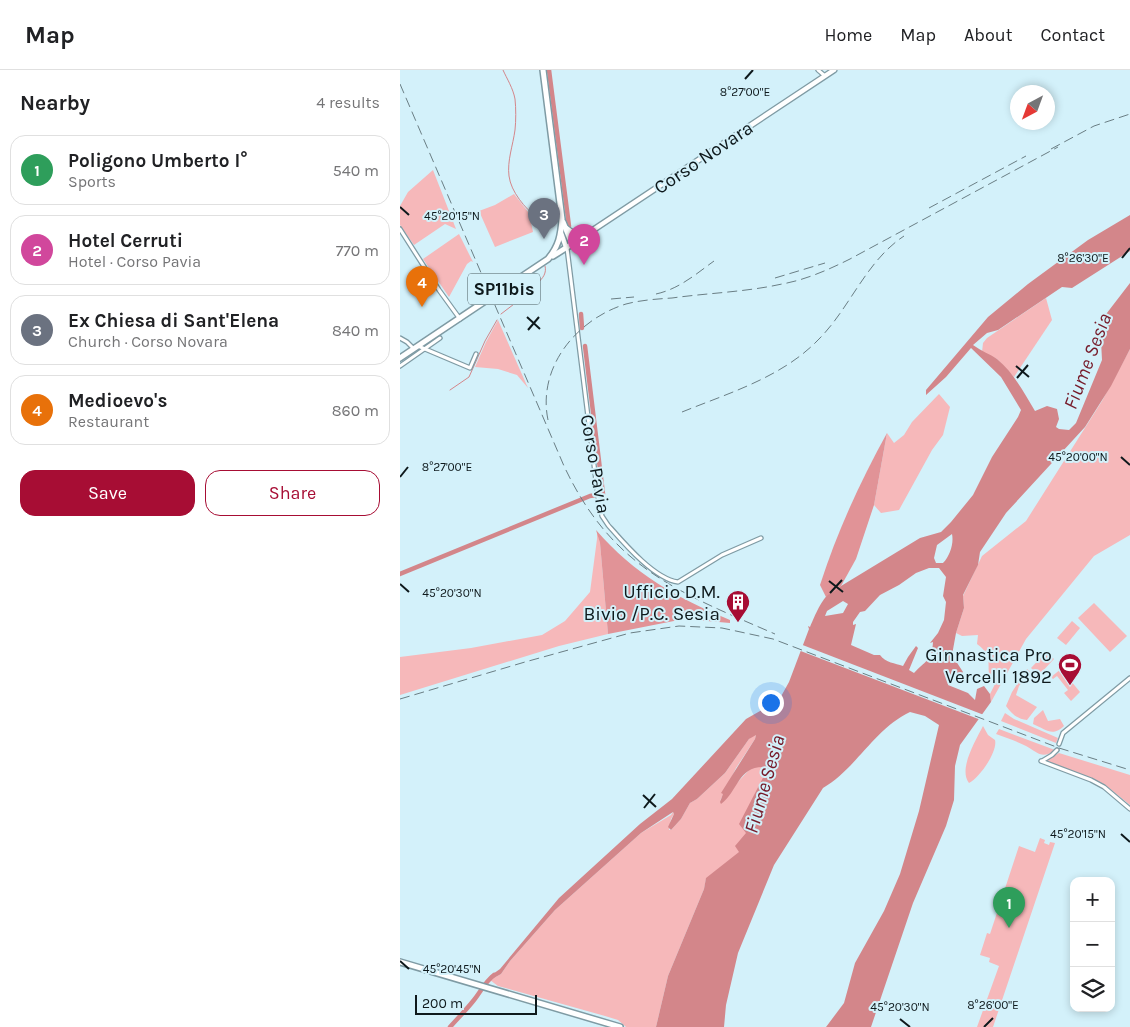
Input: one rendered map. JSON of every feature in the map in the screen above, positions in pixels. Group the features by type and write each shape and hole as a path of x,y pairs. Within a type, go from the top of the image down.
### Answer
{"main road":[{"path":"543,70 562,219 561,233 556,250 548,259"},
{"name":"Corso Novara","path":"548,259 834,70"},
{"path":"562,219 569,245"},
{"path":"565,227 573,233 588,233"},
{"path":"561,233 569,245"},
{"name":"SP11bis","path":"400,358 548,259"},
{"path":"400,962 620,1027"}],"street":[{"path":"818,70 825,76"},
{"path":"400,229 460,319"},
{"name":"Corso Pavia","path":"569,245 597,493 602,516 619,537 651,568 674,582 685,579 722,554 761,538"},
{"path":"400,338 416,348 424,349 470,368 476,354"},
{"path":"400,366 440,338"},
{"path":"1059,744 1063,733 1130,678"},
{"path":"1056,750 1052,755 1041,761 1098,783 1114,794 1130,809"}],"shaded area":[{"path":"433,170 456,229 445,224 414,245 400,225 400,206 408,192"},
{"path":"514,194 529,213 533,232 495,247 479,211 495,205"},
{"path":"459,234 473,262 471,261 467,264 449,297 423,259"},
{"path":"1046,298 1052,320 1014,377 997,359 982,352 983,343 987,338"},
{"path":"498,320 528,388 517,375 498,369 475,367"},
{"path":"1130,349 1130,535 1094,556 1026,639 991,702 990,694 995,684 989,674 987,655 977,644 978,635 962,636 956,633 964,608 963,596 982,556 1026,521 1102,401"},
{"path":"939,394 950,407 943,435 932,450 899,510 881,513 874,505 887,433 894,443 904,435 912,422"},
{"path":"887,433 874,505 856,559 841,586 826,597 820,585 834,546 858,489"},
{"path":"596,530 610,546 641,572 692,603 730,620 730,623 684,619 608,634 600,543"},
{"path":"597,531 600,543 608,634 559,646 400,695 400,657 471,648 542,635 565,621 590,592"},
{"path":"1094,603 1127,636 1110,652 1078,618"},
{"path":"1072,621 1080,628 1066,645 1057,638"},
{"path":"1046,652 1054,659 1039,675 1031,668"},
{"path":"1027,669 1031,672 1019,686 1016,695 1037,707 1027,720 1015,716 1006,706 1012,692"},
{"name":"Ginnastica Pro Vercelli 1892","path":"1061,669 1080,692 1071,701 1064,693 1068,690 1057,676 1053,679 1051,677"},
{"path":"1043,710 1048,721 1060,719 1064,726 1053,732 1033,724 1034,718"},
{"path":"1005,713 1014,719 1058,738 1056,743 1001,721"},
{"path":"983,726 988,735 995,740 994,751 978,776 969,783 966,777 966,770 969,754"},
{"path":"999,729 1055,750 1047,754 1040,754 1023,744 996,734"},
{"path":"753,735 756,735 755,739 736,768 720,801 750,769 757,766 766,767 740,852 706,879 704,889 668,976 656,1027 626,1027 618,1020 498,986 490,980 501,974 510,961 555,910 641,833 673,812 669,830 671,830 681,819 690,803 697,799 725,773"},
{"path":"1059,753 1130,775 1130,805 1094,779 1045,761"},
{"path":"1040,838 1049,845 1050,842 1055,843 993,1027 977,1027 999,966 989,962 990,958 980,955 987,933 990,934 1019,846 1035,852"}],"water":[{"name":"Fiume Sesia","path":"1130,215 1130,251 1072,288 1062,287 998,330 987,333 973,345 994,357 1009,370 1035,411 1047,406 1057,409 1059,419 1056,427 1069,430 1076,423 1102,360 1100,322 1130,283 1130,349 1111,386 1085,427 1006,513 980,552 978,565 963,595 964,608 956,633 952,655 963,672 960,676 956,672 948,685 968,693 975,700 977,689 984,686 990,694 991,702 960,745 955,766 954,800 946,826 913,903 871,1027 826,1027 844,1003 855,963 884,911 900,874 919,811 939,725 925,716 910,712 886,728 845,771 823,788 774,865 738,953 726,1005 724,1027 656,1027 668,976 704,889 706,878 739,852 735,846 746,833 739,824 766,772 766,767 757,767 744,774 727,798 721,804 720,802 723,794 721,793 756,735 749,739 725,773 697,799 690,803 681,819 671,830 668,827 674,814 673,812 641,833 555,910 510,961 501,974 492,979 490,976 500,969 559,898 640,824 672,799 746,719 779,700 789,682 809,629 808,626 810,627 825,598 841,586 920,538 941,532 973,495 992,457 1021,410 1001,377 971,348 946,377 926,395 926,390 988,317 1028,284 1088,240","holes":["952,534 952,545 948,557 943,563 936,563 934,558 937,545","929,568 939,568 946,577 943,596 946,602 944,620 938,633 930,643 933,642 931,653 925,663 914,673 909,670 918,648 916,646 903,666 888,661 880,655 874,655 851,645 856,624 853,625 853,622 860,612 865,611 880,595 916,573","843,601 848,604 843,613 825,616 827,611"]}],"pier":[{"path":"800,644 984,715 981,720 798,650"}],"waterway":[{"path":"503,70 515,99 516,119 510,153 510,182 519,199 537,218"},
{"path":"549,70 569,226"},
{"path":"501,314 518,301 520,294 541,279 544,275 545,266"},
{"path":"581,314 582,328"},
{"path":"450,390 469,377 485,341 497,320"},
{"path":"400,574 590,496 603,494 585,346"},
{"path":"450,1027 494,975"}],"railway":[{"path":"400,84 564,466 583,501 604,529 626,553 651,572 678,589 775,634"},
{"path":"1051,149 1094,126 1130,114"},
{"path":"548,420 546,400 555,364 564,348 577,333 608,311 626,304 649,300 755,289 791,282 816,274 850,259 1058,147"},
{"path":"929,208 1026,156"},
{"path":"682,412 755,383 789,364 805,352 830,327 879,258 904,236"},
{"path":"656,294 680,285 714,261"},
{"path":"775,278 825,263"},
{"path":"611,299 634,297"},
{"path":"400,699 630,633 679,626 722,628 773,639 1059,748 1130,770"}],"place":[{"name":"Ex Chiesa di Sant'Elena","path":"544,239"},
{"name":"Hotel Cerruti","path":"584,265"},
{"name":"Medioevo's","path":"422,307"},
{"name":"Ufficio D.M. Bivio /P.C. Sesia","path":"738,623"},
{"name":"Ginnastica Pro Vercelli 1892","path":"1070,686"},
{"name":"Poligono Umberto I°","path":"1009,928"}]}
